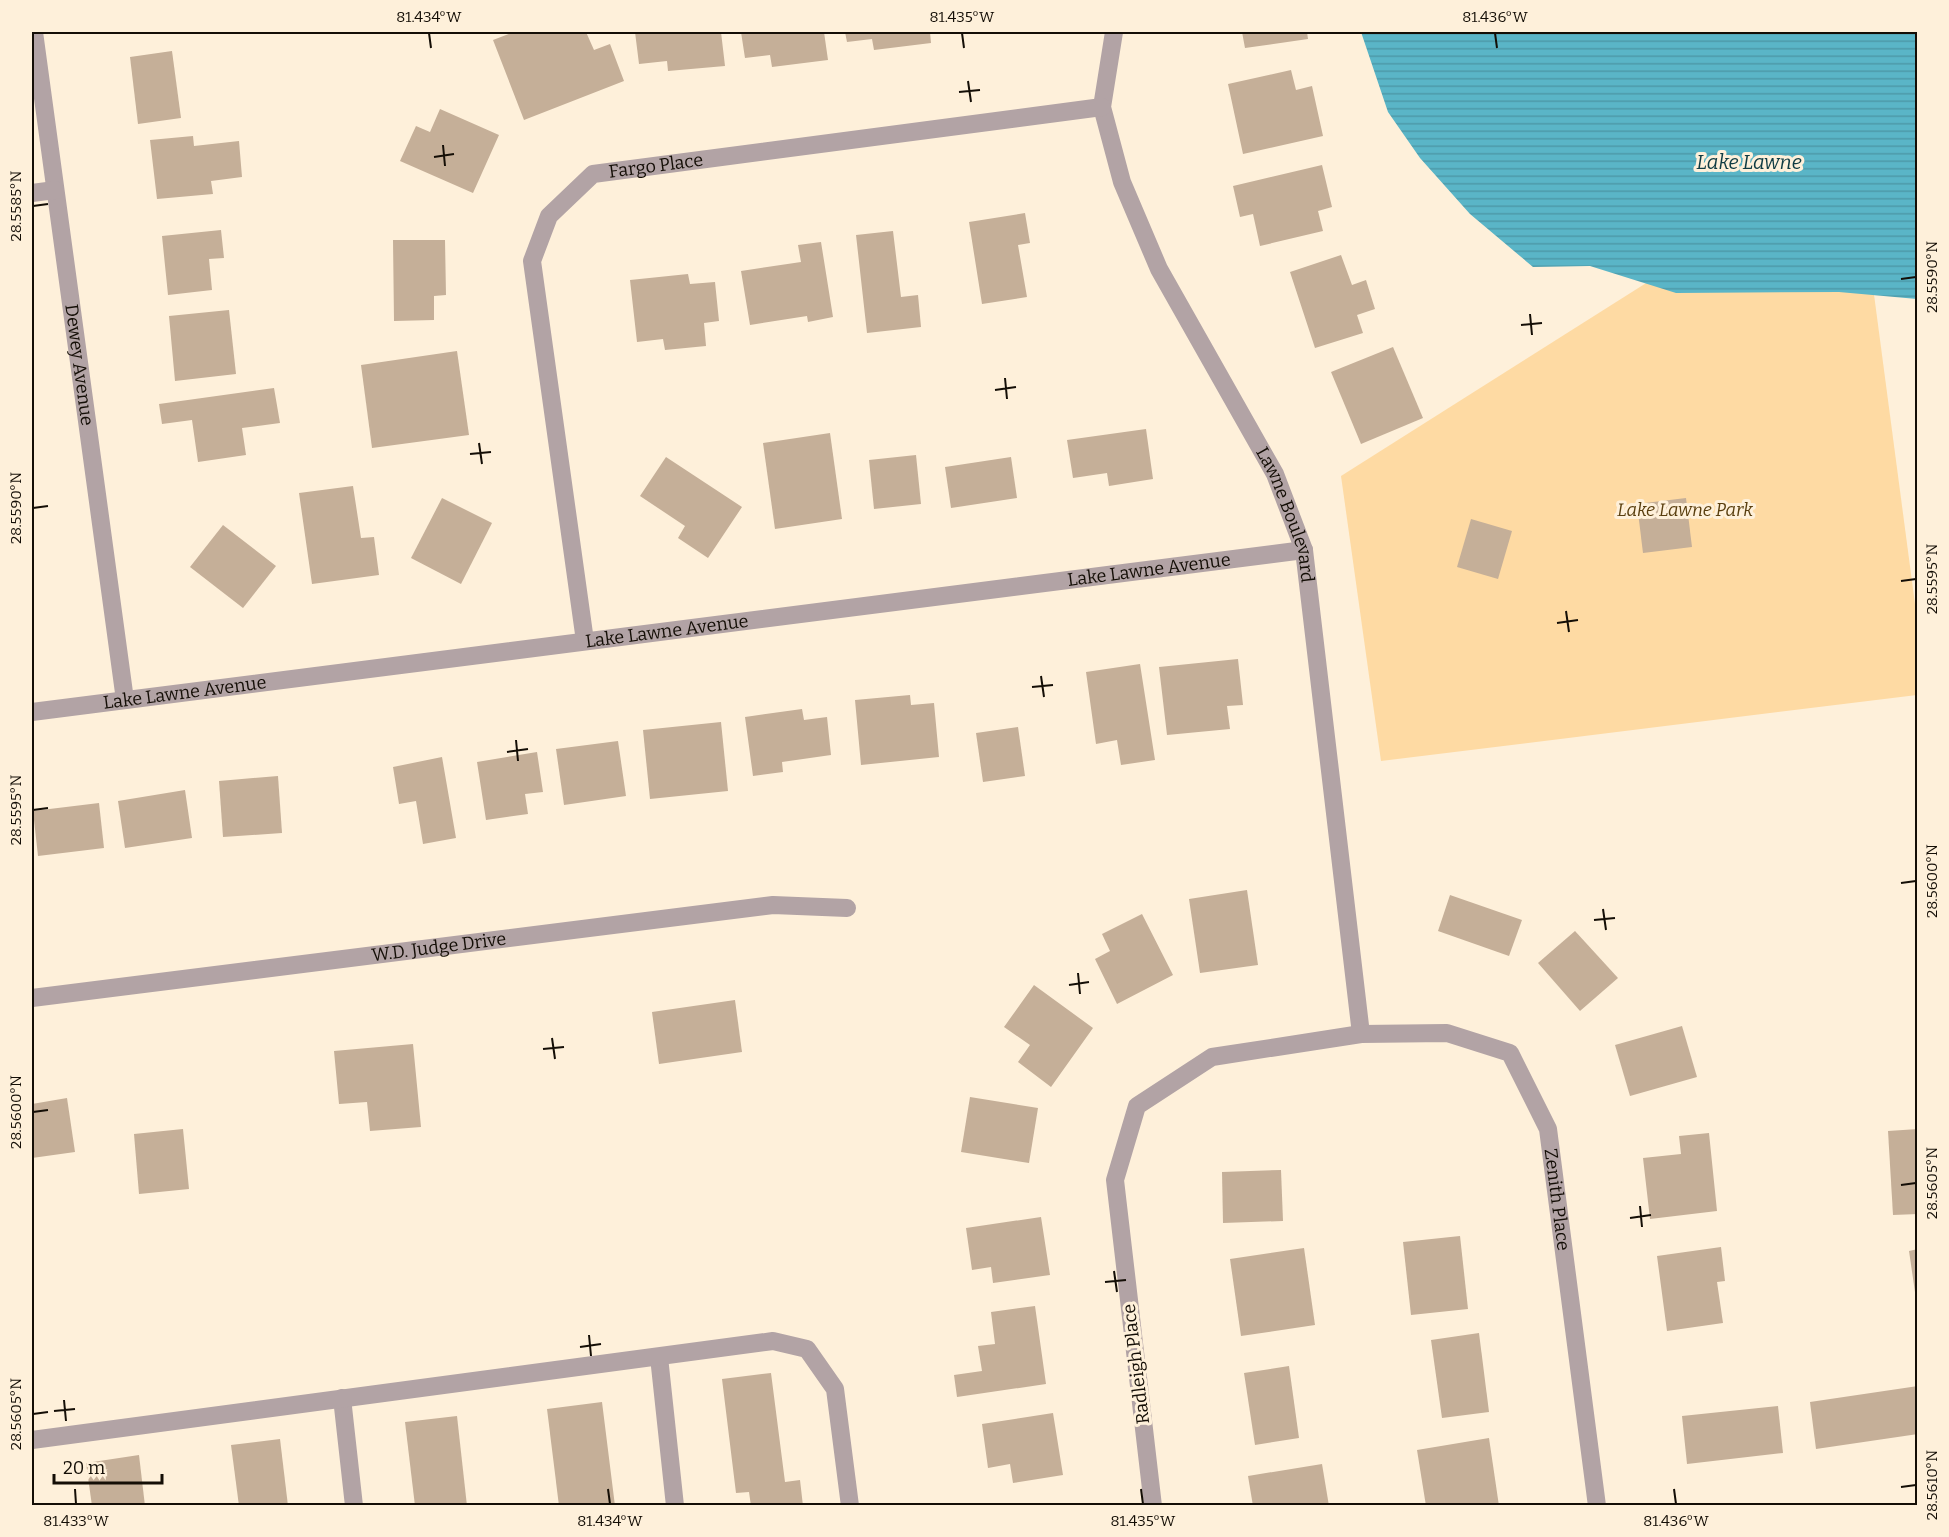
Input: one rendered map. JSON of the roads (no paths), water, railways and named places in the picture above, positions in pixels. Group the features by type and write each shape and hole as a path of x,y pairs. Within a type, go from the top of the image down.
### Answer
{"street":[{"name":"Dewey Avenue","path":"34,32 125,700"},
{"name":"Lawne Boulevard","path":"1114,32 1102,107 1122,182 1159,269 1275,474 1304,550 1361,1034"},
{"name":"Fargo Place","path":"585,641 532,261 549,216 593,174 1102,107"},
{"path":"32,193 55,190"},
{"name":"Lake Lawne Avenue","path":"32,712 1304,550"},
{"name":"W.D. Judge Drive","path":"32,998 773,905 847,908"},
{"name":"Zenith Place","path":"1361,1034 1447,1033 1510,1053 1520,1072 1548,1129 1596,1506"},
{"name":"Radleigh Place","path":"1153,1506 1115,1180 1137,1106 1212,1057 1361,1034"},
{"path":"32,1440 773,1341 807,1349 835,1389 849,1506"},
{"path":"659,1357 675,1506"},
{"path":"342,1398 354,1506"}],"water":[{"name":"Lake Lawne","path":"1361,32 1917,32 1917,299 1839,292 1676,293 1590,266 1533,267 1470,214 1420,158 1388,112"}],"park label":[{"name":"Lake Lawne Park","path":"1685,510"}]}
